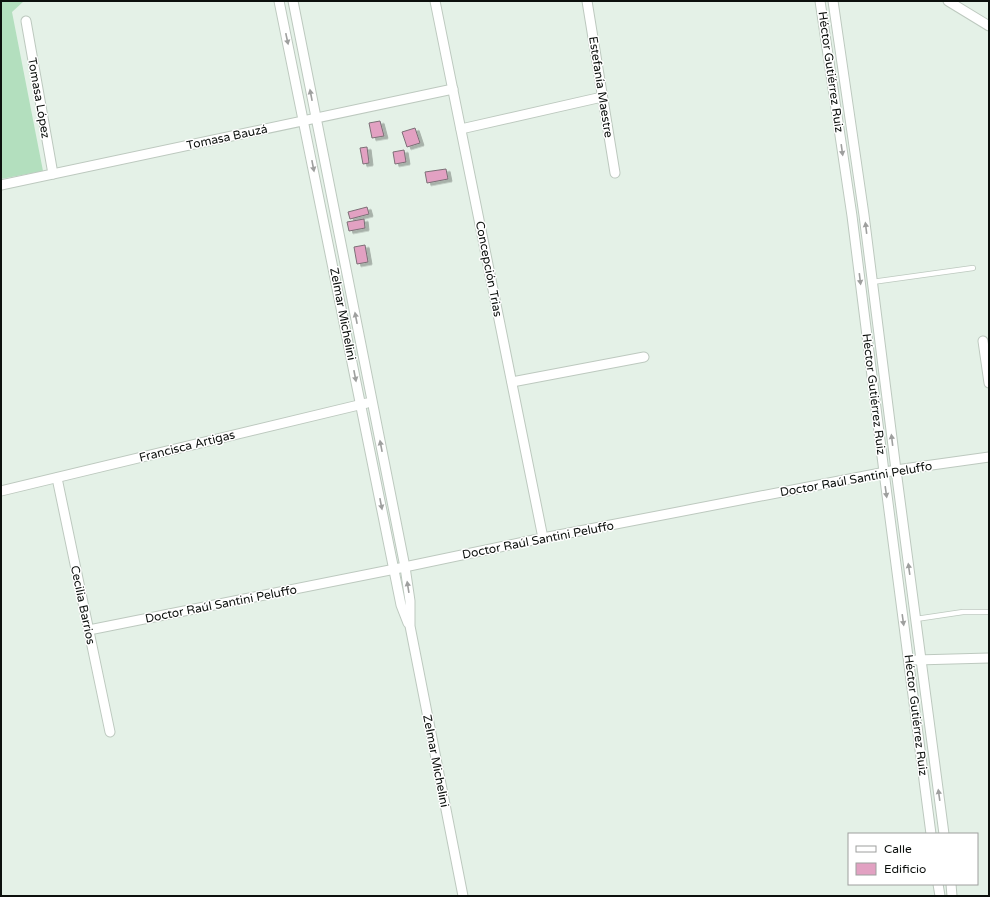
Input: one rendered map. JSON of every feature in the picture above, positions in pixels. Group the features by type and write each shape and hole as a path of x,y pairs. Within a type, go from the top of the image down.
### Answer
{"street":[{"name":"Zelmar Michelini","path":"279,1 395,569 401,605 410,626"},
{"name":"Zelmar Michelini","path":"293,1 405,567 410,601 410,626 463,896"},
{"name":"Concepción Trias","path":"435,1 544,538"},
{"name":"Estefanía Maestre","path":"587,1 615,173"},
{"name":"Héctor Gutiérrez Ruiz","path":"820,1 852,216 932,833"},
{"name":"Héctor Gutiérrez Ruiz","path":"833,1 864,215 944,833"},
{"path":"948,1 989,26"},
{"name":"Tomasa López","path":"26,21 53,174"},
{"name":"Tomasa Bauzá","path":"1,185 453,89"},
{"path":"461,129 602,97"},
{"path":"983,341 989,383"},
{"path":"512,382 644,358"},
{"name":"Francisca Artigas","path":"1,491 372,402"},
{"name":"Doctor Raúl Santini Peluffo","path":"89,630 544,538 896,470 989,457"},
{"name":"Cecilia Barrios","path":"57,478 110,732"},
{"path":"909,662 921,660 989,658"},
{"path":"938,885 940,896"},
{"path":"951,885 952,896"}],"lane":[{"path":"872,282 973,268"},
{"path":"916,619 963,612 989,612"}],"green space":[{"path":"1,1 24,1 12,12 43,171 1,179"}],"building":[{"path":"380,121 384,136 372,138 369,123"},
{"path":"415,128 420,143 407,147 402,132"},
{"path":"367,147 369,163 363,164 360,148"},
{"path":"404,150 406,162 395,164 393,152"},
{"path":"446,169 448,179 427,183 425,172"},
{"path":"367,207 369,214 350,219 348,212"},
{"path":"364,219 365,228 349,231 347,222"},
{"path":"365,245 368,262 357,264 354,247"}]}
